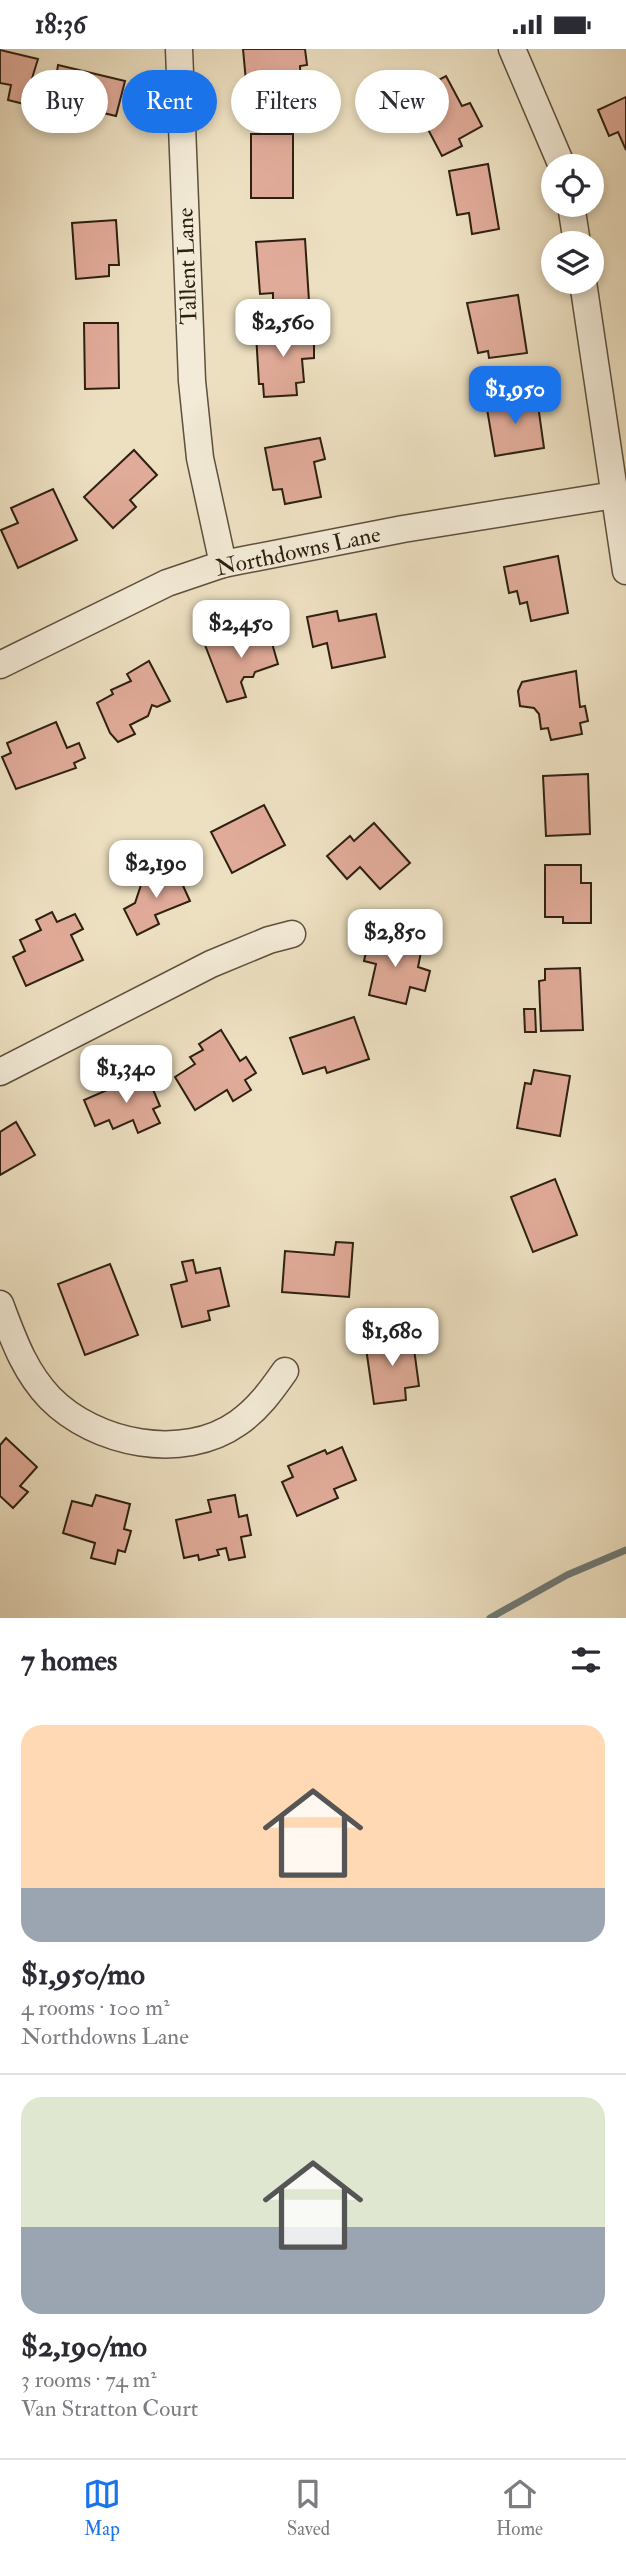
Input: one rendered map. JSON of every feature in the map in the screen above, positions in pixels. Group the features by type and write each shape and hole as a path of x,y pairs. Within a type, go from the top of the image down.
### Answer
{"street":[{"name":"Tallent Lane","path":"179,49 192,381 200,458 223,564"},
{"path":"512,49 557,154"},
{"path":"585,294 626,571"},
{"name":"Northdowns Lane","path":"0,666 167,583 223,564 403,529 614,495"},
{"path":"0,1072 211,964 269,940 292,934"},
{"path":"0,1304 24,1364 51,1399 71,1415 99,1431 126,1440 173,1444 202,1439 236,1425 254,1411 285,1371"}],"building":[{"path":"243,49 305,49 307,65 300,66 300,70 245,70"},
{"path":"0,50 38,59 35,70 21,70 21,103 8,100 11,85 0,83"},
{"path":"58,65 79,70 57,70"},
{"path":"108,77 122,80 116,116 108,114"},
{"path":"449,82 462,106 470,103 482,126 459,139 462,146 442,156 430,133 449,133"},
{"path":"626,97 626,150 618,132 609,136 598,110"},
{"path":"251,134 293,134 293,198 251,198"},
{"path":"488,164 499,229 472,234 469,213 457,215 449,171"},
{"path":"116,220 119,265 109,265 109,276 76,279 72,223"},
{"path":"305,239 309,301 273,303 273,293 260,294 256,242"},
{"path":"518,295 527,353 489,358 488,351 478,353 467,303"},
{"path":"294,321 299,336 314,334 314,358 302,359 304,382 296,383 297,395 264,397 263,384 259,384 256,334 277,333 275,322"},
{"path":"84,323 118,323 119,388 85,389"},
{"path":"524,396 525,407 538,405 544,448 495,456 486,403"},
{"path":"320,438 325,459 314,462 321,497 285,504 282,489 273,490 265,448"},
{"path":"134,450 157,475 130,500 136,507 113,528 84,497"},
{"path":"53,489 77,540 18,568 1,530 18,523 11,508"},
{"path":"558,556 568,613 531,621 527,602 520,604 517,591 509,593 504,567"},
{"path":"337,611 339,621 376,614 385,657 332,668 327,643 313,647 307,617"},
{"path":"267,626 278,664 255,672 253,677 244,677 241,682 246,697 227,702 205,645"},
{"path":"149,661 170,701 157,707 152,705 148,716 130,725 135,734 118,742 110,733 97,703 113,694 111,690 131,681 127,674"},
{"path":"576,671 580,707 585,706 588,721 580,723 582,734 551,740 548,728 541,729 539,714 534,708 520,706 518,691 522,682"},
{"path":"56,722 67,748 79,743 85,758 74,763 76,768 16,789 2,757 11,753 7,743"},
{"path":"588,774 590,834 546,836 543,776"},
{"path":"264,805 285,845 232,873 211,832"},
{"path":"374,823 410,863 380,889 360,867 347,879 327,856 350,836 354,841"},
{"path":"545,865 581,865 581,883 591,883 591,923 563,923 563,917 545,917"},
{"path":"174,866 190,901 155,915 159,924 137,935 124,909 135,903 142,882"},
{"path":"52,912 57,922 75,914 83,929 71,935 83,960 26,986 13,957 25,951 20,940 41,930 36,920"},
{"path":"370,934 422,947 418,967 430,971 425,991 410,987 406,1004 369,995 376,964 364,961"},
{"path":"580,968 583,1030 541,1031 539,981 545,980 545,969"},
{"path":"524,1009 535,1009 536,1032 525,1032"},
{"path":"354,1017 369,1059 327,1073 325,1067 303,1074 290,1038"},
{"path":"221,1030 240,1061 246,1057 256,1073 245,1080 251,1090 233,1101 227,1090 195,1110 175,1077 195,1064 190,1057 203,1050 199,1044"},
{"path":"534,1070 570,1076 560,1136 517,1128 525,1083 531,1084"},
{"path":"146,1073 160,1106 153,1109 160,1123 138,1133 133,1120 113,1129 109,1120 95,1126 84,1100"},
{"path":"16,1122 35,1155 0,1175 0,1132"},
{"path":"555,1179 577,1235 533,1252 511,1197"},
{"path":"336,1242 353,1243 349,1297 282,1292 285,1251 334,1255"},
{"path":"193,1260 196,1273 220,1268 229,1306 208,1311 210,1320 182,1327 171,1285 187,1281 182,1262"},
{"path":"110,1264 138,1335 85,1355 58,1284"},
{"path":"412,1334 419,1386 405,1388 406,1400 374,1404 365,1341"},
{"path":"6,1438 37,1467 20,1486 28,1492 13,1508 0,1496 0,1445"},
{"path":"342,1447 356,1480 334,1489 338,1498 297,1516 282,1482 293,1477 288,1466 325,1450 327,1454"},
{"path":"96,1495 130,1504 124,1529 131,1531 125,1552 118,1550 115,1564 91,1558 95,1543 63,1533 72,1501 92,1506"},
{"path":"235,1495 239,1517 247,1515 251,1535 241,1537 245,1557 229,1560 226,1548 217,1550 219,1555 199,1560 198,1555 184,1558 176,1520 211,1512 208,1500"}],"waterway":[{"path":"490,1618 567,1575 626,1550"}]}
